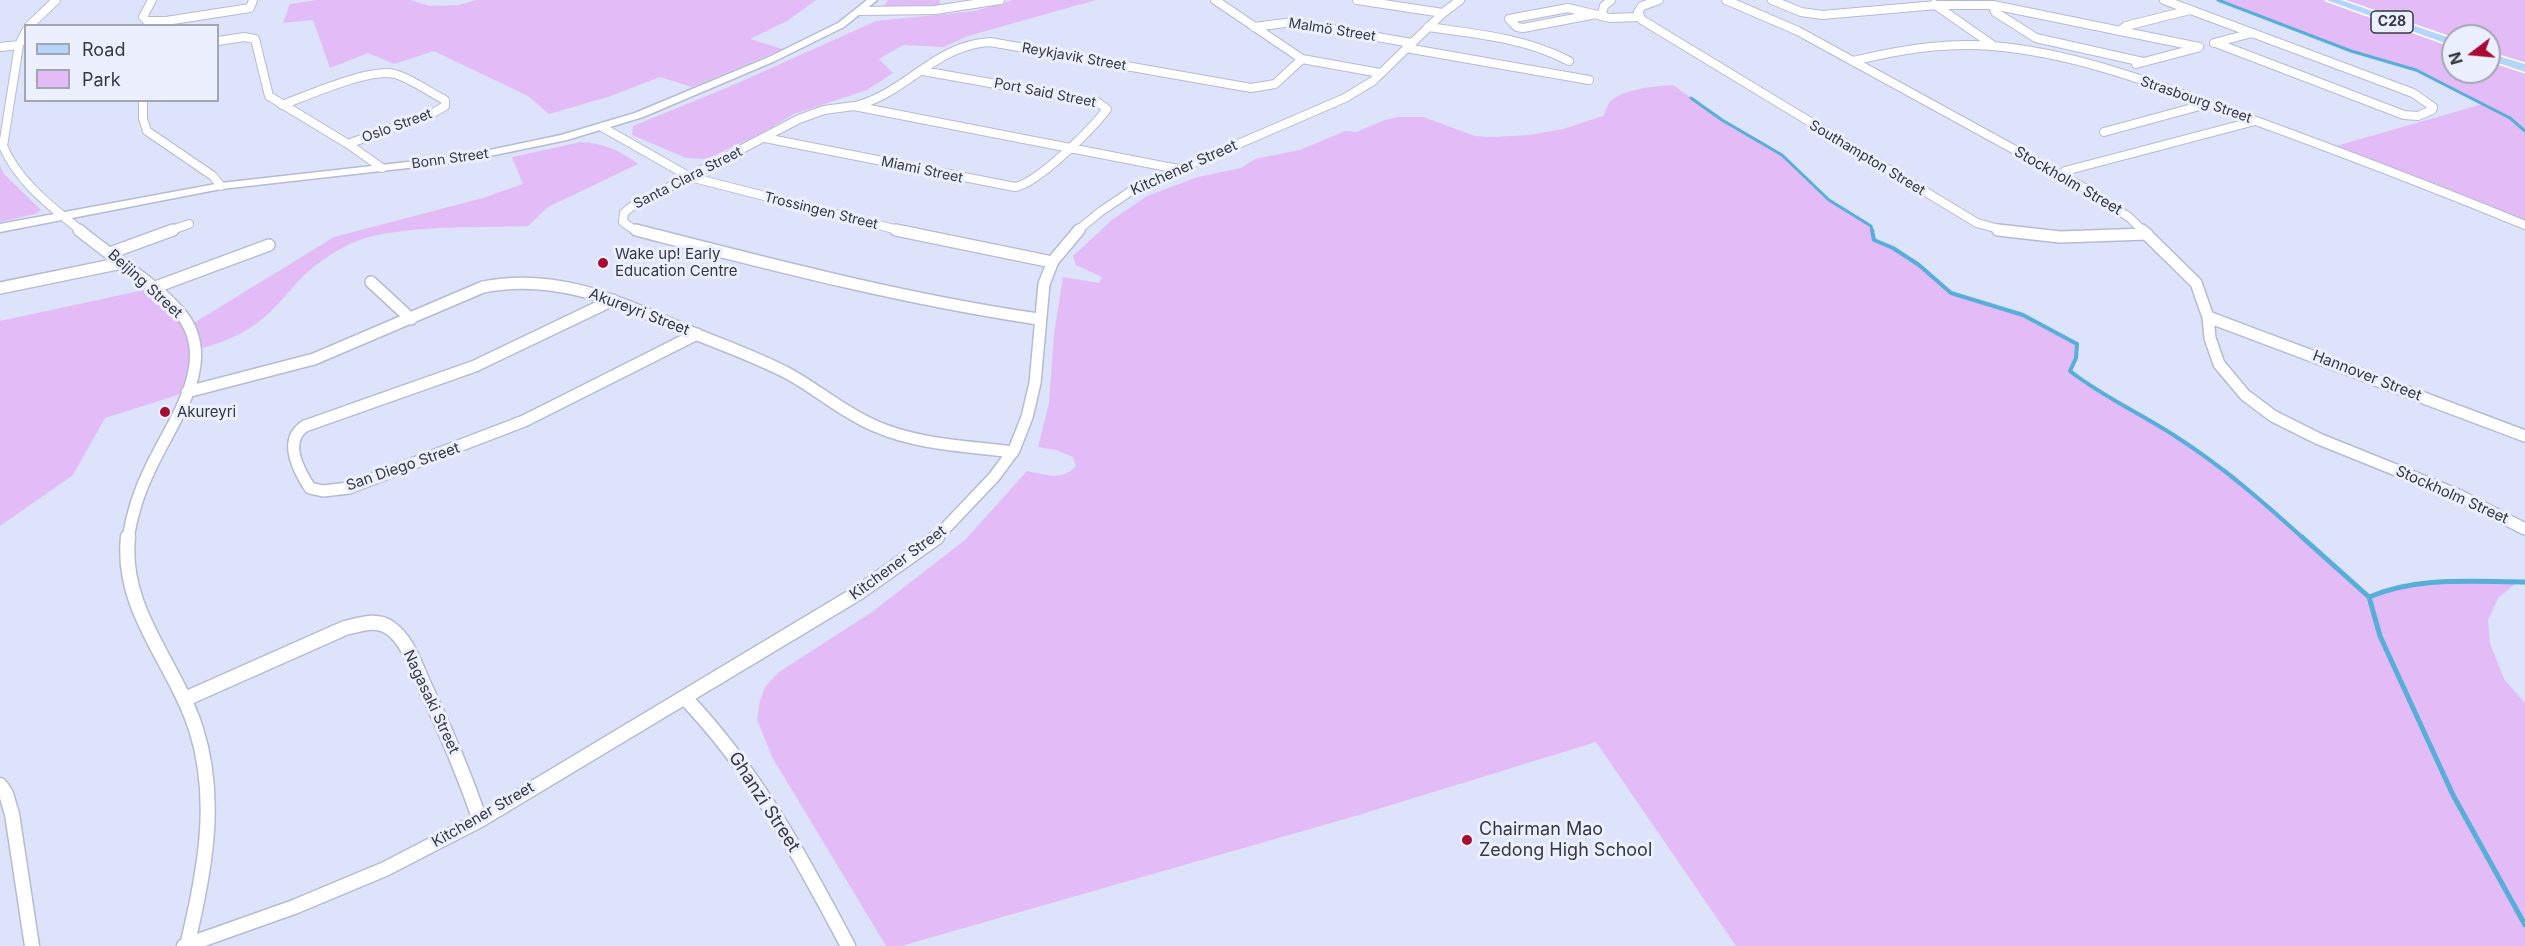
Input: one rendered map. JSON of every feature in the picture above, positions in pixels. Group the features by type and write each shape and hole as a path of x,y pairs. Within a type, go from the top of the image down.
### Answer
{"main road":[{"name":"C28","path":"2331,0 2441,39"},
{"path":"2501,60 2525,68"}],"street":[{"path":"31,24 56,0"},
{"path":"152,0 143,17 147,21 166,21 250,8 253,0"},
{"name":"Bonn Street","path":"0,228 221,186 382,168 505,151 602,127 659,107 819,37 873,0"},
{"path":"860,11 935,10 1000,0"},
{"path":"1215,0 1302,59 1380,74"},
{"path":"1357,0 1443,13"},
{"name":"Kitchener Street","path":"186,946 294,907 385,869 480,820 858,593 928,544 991,480 1012,452 1028,415 1035,385 1039,356 1038,319 1052,262 1075,233 1102,208 1134,189 1345,98 1380,74 1443,13 1460,0"},
{"path":"1568,8 1565,4 1573,0"},
{"path":"1601,16 1604,6 1611,0"},
{"path":"1591,15 1523,28 1509,21 1512,17 1568,8 1591,15 1639,17 1638,12 1642,6 1659,0"},
{"name":"Stockholm Street","path":"1726,0 1781,22 2091,191 2121,211 2196,283 2208,317 2210,338 2221,367 2245,395 2273,416 2319,439 2458,495 2525,529"},
{"path":"1772,0 1801,12 1822,15 1937,6 1993,5 2199,47"},
{"path":"1928,0 1995,46"},
{"path":"2164,0 2420,97 2433,107 2432,110 2418,116 2404,115 2216,43"},
{"path":"1993,5 1995,12 2036,38 2143,62"},
{"path":"2119,31 2126,26 2190,10"},
{"name":"Southampton Street","path":"1639,17 1977,223 2007,233 2031,236 2147,234"},
{"name":"Malmö Street","path":"1254,27 1293,22 1589,80"},
{"path":"1428,27 1480,34 1533,45 1551,51 1569,61"},
{"path":"2111,71 2252,33"},
{"name":"Beijing Street","path":"24,35 19,45 3,145 12,168 64,216 177,309 195,340 194,373 142,487 129,531 127,550 128,570 139,610 184,699 207,770 209,804 204,877 186,946"},
{"path":"219,41 244,37 255,39 269,96 348,144 382,168"},
{"name":"Reykjavik Street","path":"854,106 882,98 952,49 977,41 1242,87 1262,88 1275,84 1302,59"},
{"path":"0,47 19,45"},
{"name":"Strasbourg Street","path":"1853,61 1927,47 1995,46 2027,51 2111,71 2256,121 2525,225"},
{"name":"Port Said Street","path":"923,71 1097,102 1107,107 1104,115 1096,124 1066,148"},
{"name":"Oslo Street","path":"282,105 368,76 384,73 394,74 445,100 445,106 433,113 348,144"},
{"path":"0,88 13,87"},
{"path":"143,102 143,119 147,131 165,146 213,176 221,186"},
{"path":"2104,132 2207,104"},
{"name":"Santa Clara Street","path":"1038,319 988,312 874,290 649,234 633,229 623,222 624,212 799,118 814,112 854,106 1178,169"},
{"path":"2065,171 2256,121"},
{"name":"Trossingen Street","path":"602,127 690,177 804,208 956,244 1052,262"},
{"name":"Miami Street","path":"765,138 1008,188 1022,186 1029,182 1066,148"},
{"path":"110,253 189,224"},
{"path":"153,288 269,245"},
{"path":"0,288 122,263"},
{"path":"371,282 411,319"},
{"name":"Akureyri Street","path":"187,392 314,359 462,295 502,282 542,283 596,294 613,300 764,362 812,388 845,412 876,428 928,440 1012,452"},
{"name":"San Diego Street","path":"613,300 466,370 311,423 295,435 292,444 301,476 310,488 323,491 349,488 524,421 697,334"},
{"name":"Hannover Street","path":"2208,317 2525,436"},
{"name":"Nagasaki Street","path":"184,699 345,628 372,622 388,626 409,652 457,754 480,820"},
{"name":"Ghanzi Street","path":"685,698 702,714 728,746 783,825 848,946"},
{"path":"0,785 12,814 32,946"}],"green space":[{"path":"317,0 410,0 430,6 459,5 477,0 816,0 787,21 750,39 783,49 692,87 660,77 608,97 549,114 528,96 434,51 394,64 368,53 330,68 313,20 283,23 290,4"},
{"path":"888,0 940,0 940,5 883,7"},
{"path":"1013,0 1096,0 968,36 944,47 903,45 879,59 893,73 867,90 794,114 762,133 707,159 686,158 632,135 633,126 731,86 876,21 975,11"},
{"path":"2218,0 2525,0 2525,225 2329,148 2483,104 2444,84 2501,84 2501,24 2441,24 2441,83 2416,70 2351,51"},
{"path":"1673,85 1722,120 1782,155 1829,200 1871,226 1874,240 1893,248 1919,265 1951,293 2023,315 2077,344 2076,358 2071,371 2093,389 2173,435 2233,474 2369,596 2393,587 2427,582 2520,580 2498,598 2488,620 2490,643 2504,679 2525,703 2525,946 1736,946 1596,742 1352,817 901,946 886,946 772,757 757,719 760,701 765,687 779,672 872,612 965,540 1027,471 1059,475 1071,471 1076,466 1073,457 1056,450 1038,447 1049,403 1054,334 1063,277 1099,283 1102,277 1076,265 1073,256 1112,220 1147,196 1198,177 1241,168 1255,159 1300,150 1345,131 1356,132 1399,117 1423,117 1475,136 1529,135 1563,129 1603,116 1609,103 1621,94 1648,87"},
{"path":"581,142 611,149 638,164 548,207 528,226 392,232 365,238 343,248 310,270 257,323 229,339 196,350 187,392 105,418 73,475 0,526 0,321 153,288 189,326 334,237 483,198 523,184 512,157"},
{"path":"0,166 4,174 41,210 35,214 0,222"}],"waterway":[{"path":"2218,0 2351,51 2416,70 2510,118 2525,131"},
{"path":"1691,98 1722,120 1782,155 1829,200 1871,226 1872,231"},
{"path":"1872,230 1874,240 1893,248 1919,265 1951,293 2023,315 2077,344 2076,358 2070,371 2095,389 2162,428 2209,459 2303,538"},
{"path":"2302,537 2369,597"},
{"path":"2369,597 2388,590 2426,583 2525,582"},
{"path":"2369,597 2380,636 2453,795 2525,925"}],"place":[{"name":"Wake up! Early Education Centre","path":"603,263"},
{"name":"Akureyri","path":"165,412"},
{"name":"Chairman Mao Zedong High School","path":"1467,840"}]}
